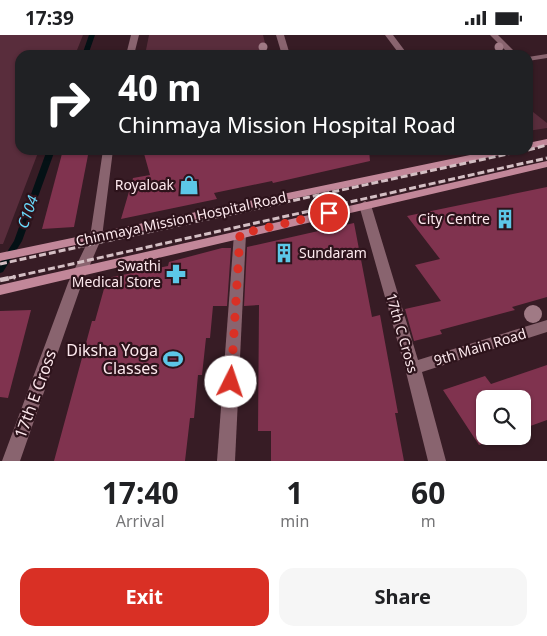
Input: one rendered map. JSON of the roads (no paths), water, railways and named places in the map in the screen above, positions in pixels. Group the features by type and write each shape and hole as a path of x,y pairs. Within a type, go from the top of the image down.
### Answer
{"main road":[{"path":"533,145 547,142"},
{"name":"Chinmaya Mission Hospital Road","path":"0,257 485,155"},
{"name":"Chinmaya Mission Hospital Road","path":"0,290 547,164"}],"street":[{"path":"131,50 135,35"},
{"path":"280,35 284,50"},
{"path":"389,35 400,50"},
{"path":"494,35 509,50"},
{"path":"533,58 547,56"},
{"name":"17th E Cross","path":"11,461 75,283 82,272 96,237 107,155"},
{"name":"17th C Cross","path":"365,205 413,368 437,461"},
{"path":"226,461 240,234"},
{"name":"9th Main Road","path":"413,368 547,326"}],"waterway":[{"name":"C104","path":"87,50 92,35"},
{"name":"C104","path":"0,270 18,241 49,155"}],"railway":[{"path":"533,149 547,145"},
{"path":"0,264 503,155"},
{"path":"9,278 547,158"},
{"path":"0,280 15,277"}],"place":[{"name":"Royaloak","path":"189,185"},
{"name":"City Centre","path":"505,219"},
{"name":"Sundaram","path":"284,253"},
{"name":"Swathi Medical Store","path":"176,274"},
{"name":"Diksha Yoga Classes","path":"173,359"}]}
